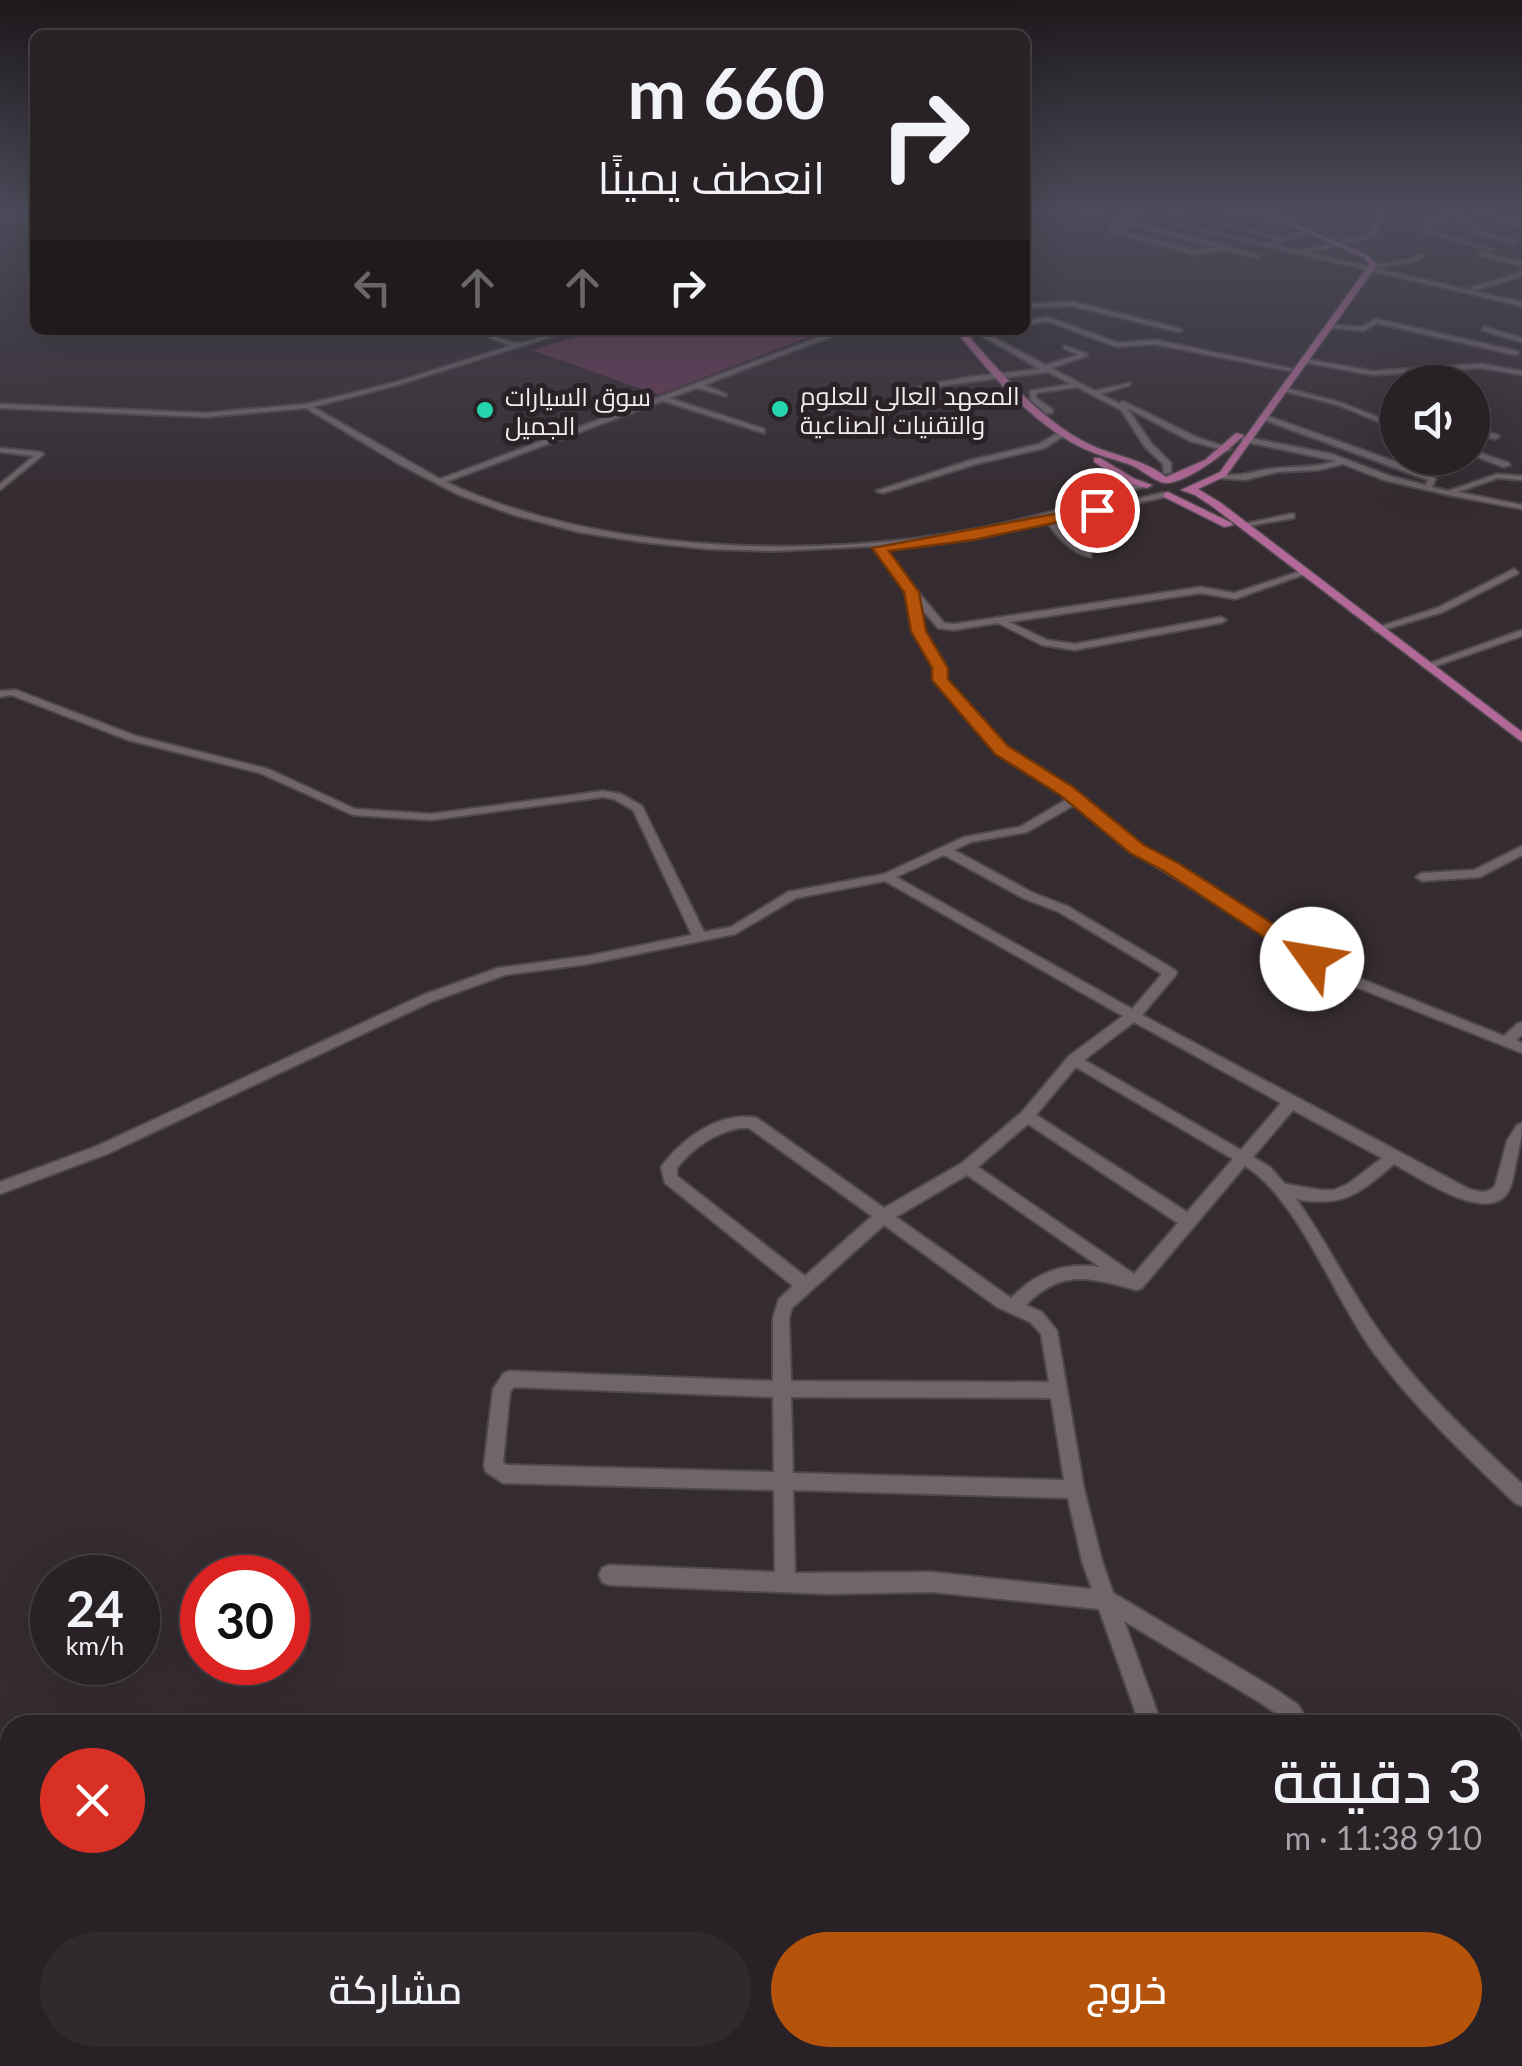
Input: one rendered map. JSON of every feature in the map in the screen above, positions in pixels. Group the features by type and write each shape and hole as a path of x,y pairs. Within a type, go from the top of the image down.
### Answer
{"main road":[{"path":"1217,505 1214,488 1237,443 1338,307"},
{"path":"1147,486 1188,470 1237,443 1344,307"},
{"path":"960,335 1024,411 1059,436 1130,481 1235,528 1304,575"},
{"path":"996,376 1032,411 1083,446 1200,493 1522,738"},
{"path":"1165,495 1222,475"}],"street":[{"path":"1086,307 1179,330"},
{"path":"1030,322 1047,319 1117,345 1148,341 1290,369"},
{"path":"1330,328 1363,329 1376,321 1519,352"},
{"path":"1144,322 1132,330 1148,341"},
{"path":"1484,328 1522,340"},
{"path":"488,335 518,346"},
{"path":"0,406 205,415 307,406 553,335"},
{"path":"440,482 832,335"},
{"path":"983,335 1193,439 1343,461 1428,488 1522,507"},
{"path":"876,429 873,421 900,399 955,382 1045,368 1085,355 1066,347"},
{"path":"1490,366 1519,352"},
{"path":"1305,361 1380,372"},
{"path":"1490,367 1522,373"},
{"path":"1098,393 1128,384"},
{"path":"1049,411 1030,395 1032,392 1078,385"},
{"path":"699,386 724,394"},
{"path":"1282,389 1340,404 1380,420"},
{"path":"1098,393 1129,414 1148,445 1166,463 1166,477"},
{"path":"664,399 761,431"},
{"path":"307,406 440,482 522,514 668,542 750,548 825,547 971,534 1051,514 1131,487 1147,486"},
{"path":"1262,416 1427,476 1432,479 1428,488"},
{"path":"1490,435 1496,437"},
{"path":"880,491 1042,446 1059,436"},
{"path":"0,450 40,455 0,488"},
{"path":"1490,459 1506,465"},
{"path":"1222,475 1242,481 1278,470 1324,470 1343,461"},
{"path":"1448,493 1496,476 1522,478"},
{"path":"668,542 678,548 750,552 879,548 1050,520 1165,495"},
{"path":"1242,525 1291,516"},
{"path":"1050,520 1060,535 1088,556"},
{"path":"879,548 944,627 1001,622 1100,603 1201,590 1235,596 1304,575"},
{"path":"1377,630 1440,610 1514,572"},
{"path":"912,592 918,631 940,668 944,686 1006,754 1076,798 1137,849 1346,978 1522,1048"},
{"path":"1001,622 1046,643 1076,647 1221,620"},
{"path":"1427,666 1522,633"},
{"path":"0,694 12,692 132,738 264,771 353,812 431,817 603,794 617,796 638,808 700,938"},
{"path":"0,1188 102,1150 192,1110 352,1030 504,971 588,960 746,925 802,892 887,877 968,838 1023,830 1076,798"},
{"path":"785,1582 781,1318 785,1304 882,1217 967,1166 1027,1116 1074,1060 1135,1014 1170,973 1099,929 943,849"},
{"path":"1422,876 1476,874 1522,850"},
{"path":"887,877 1135,1014 1196,1052 1466,1195 1494,1199 1505,1193 1512,1144 1522,1130"},
{"path":"1507,1042 1522,1027"},
{"path":"1074,1060 1265,1170 1284,1190 1362,1322 1414,1392 1522,1497"},
{"path":"1136,1282 1290,1103"},
{"path":"1027,1116 1188,1221"},
{"path":"806,1288 670,1179 668,1167 677,1155 724,1124 752,1122 1012,1307 1036,1318 1049,1331 1092,1561 1147,1715"},
{"path":"1284,1190 1333,1199 1346,1194 1393,1157"},
{"path":"967,1166 1136,1282"},
{"path":"1012,1307 1029,1288 1081,1268 1136,1282"},
{"path":"1060,1390 782,1389 510,1378 502,1389 492,1456 496,1472 503,1474 1076,1488"},
{"path":"610,1575 785,1582 932,1582 1107,1600 1294,1715"}],"shaded area":[{"path":"582,335 814,335 658,395 532,350"}],"place":[{"name":"المعهد العالي للعلوم والتقنيات الصناعية","path":"780,409"},
{"name":"سوق السيارات الجميل","path":"485,410"}],"route":[{"path":"1097,510 973,536 879,548 912,592 918,631 940,668 940,680 1006,754 1067,791 1125,841 1312,959"}]}
